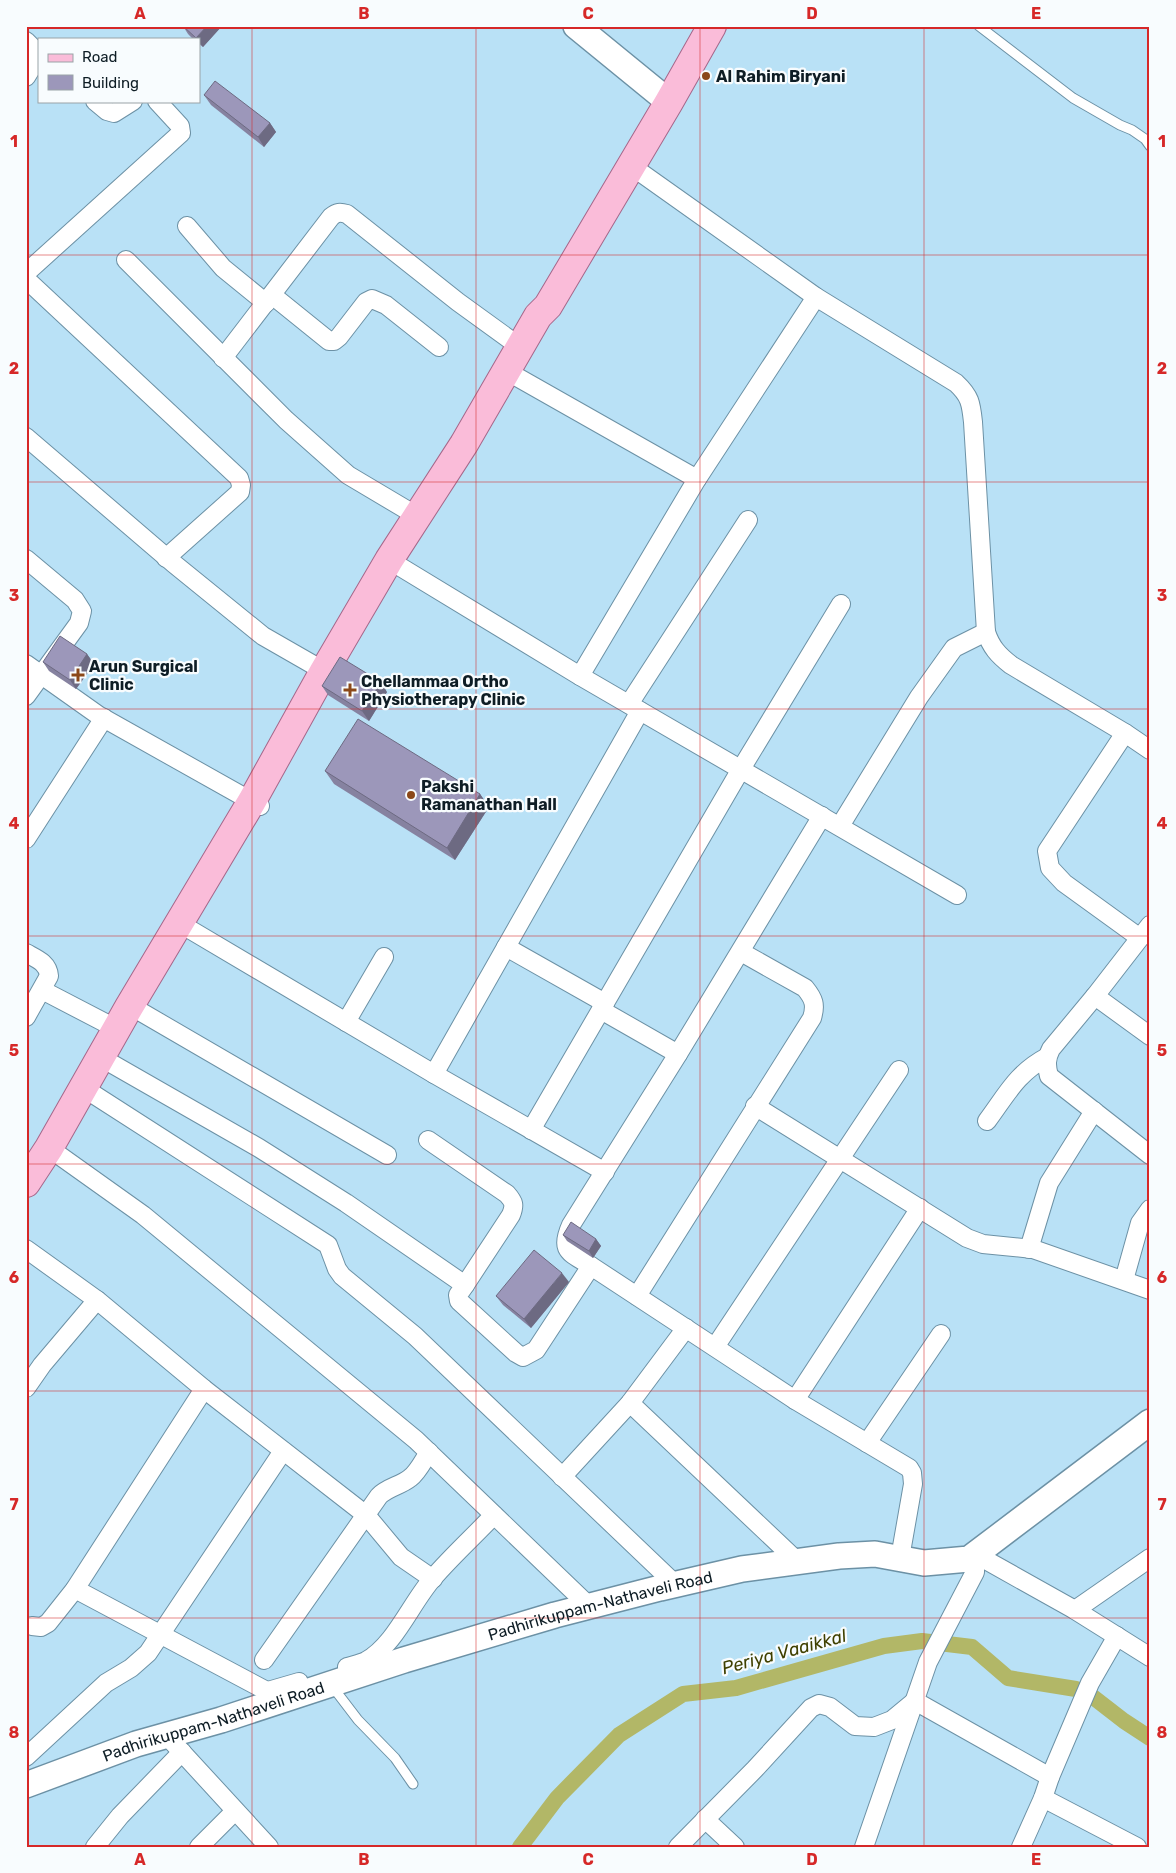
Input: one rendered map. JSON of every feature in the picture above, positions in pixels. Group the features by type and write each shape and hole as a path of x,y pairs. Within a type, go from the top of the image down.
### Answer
{"main road":[{"path":"26,1204 53,1151 87,1097 106,1060 140,1012 185,926 334,674 417,516 464,444 538,316 548,306 712,26"},
{"path":"257,804 324,671 394,563 482,437 547,322 548,306"},
{"path":"106,1060 117,1028 185,926"},
{"path":"26,1183 53,1151"}],"street":[{"path":"576,26 669,102"},
{"path":"26,41 38,54"},
{"path":"26,77 38,57"},
{"path":"96,102 107,111 114,113 130,102"},
{"path":"26,273 181,133 180,126 157,102"},
{"path":"630,165 816,297 961,388 971,405 973,422 982,633 998,655 1011,665 1150,750"},
{"path":"222,358 336,212 347,214 458,302 520,347"},
{"path":"187,226 223,268 324,338 334,342 366,302 372,299 377,300 439,347"},
{"path":"126,260 286,420 348,474 417,516"},
{"path":"26,279 238,478 241,485 240,492 166,558"},
{"path":"580,676 697,479 816,297"},
{"path":"517,376 697,479"},
{"path":"26,438 166,558 262,636 324,671"},
{"path":"434,1074 506,947 634,708 748,520"},
{"path":"26,559 75,600 82,611 79,623 26,696"},
{"path":"394,563 634,708 958,895"},
{"path":"531,1130 741,769 841,604"},
{"path":"840,826 919,697 954,648 982,633"},
{"path":"26,664 104,718 257,804"},
{"path":"26,839 104,718"},
{"path":"1125,733 1047,851 1050,868 1064,883 1145,932 1051,1049 1047,1056 1046,1066 1049,1076 1150,1155"},
{"path":"822,816 741,952 571,1226 565,1241 566,1248 591,1266 795,1400 909,1468 912,1473 913,1484 900,1558"},
{"path":"185,926 434,1074 605,1172"},
{"path":"506,947 678,1054"},
{"path":"637,1296 812,1018 815,1007 813,998 805,988 741,952"},
{"path":"26,953 45,965 49,970 49,976 26,1017"},
{"path":"346,1022 384,957"},
{"path":"42,990 117,1028"},
{"path":"1095,996 1150,1036"},
{"path":"140,1012 387,1155"},
{"path":"987,1121 1020,1076 1028,1068 1047,1056"},
{"path":"106,1060 259,1148 346,1203 465,1285"},
{"path":"715,1347 899,1070"},
{"path":"87,1097 328,1245 337,1269 342,1276 416,1336 674,1584"},
{"path":"756,1106 975,1241 1029,1249 1150,1290"},
{"path":"1029,1249 1049,1183 1094,1111"},
{"path":"428,1140 507,1194 514,1201 512,1215 458,1295 459,1301 516,1353 523,1357 536,1350 591,1266"},
{"path":"53,1151 143,1215 429,1452 589,1606"},
{"path":"795,1400 920,1208"},
{"path":"1124,1280 1140,1223 1150,1210"},
{"path":"26,1249 97,1300 204,1389 366,1515 401,1557 433,1579"},
{"path":"26,1388 42,1365 97,1300"},
{"path":"562,1477 630,1403 686,1328"},
{"path":"867,1443 941,1334"},
{"path":"28,1626 41,1627 48,1623 75,1589 204,1389"},
{"path":"630,1403 798,1562"},
{"name":"Padhirikuppam-Nathaveli Road","path":"26,1785 118,1751 174,1744 221,1720 276,1696 330,1684 404,1660 589,1606 674,1584 742,1570 839,1556 875,1554 924,1563 969,1559 1150,1422"},
{"path":"26,1757 106,1683 139,1662 148,1653 282,1451"},
{"path":"264,1660 385,1490 409,1479 415,1474 429,1452"},
{"path":"75,1589 276,1696 365,1661 379,1652 433,1579 494,1515"},
{"path":"864,1847 928,1662 975,1572 975,1554 1075,1610 1150,1657"},
{"path":"1075,1610 1150,1558"},
{"path":"1021,1847 1044,1798 1050,1777 1090,1683 1117,1636"},
{"path":"915,1700 1050,1777"},
{"path":"678,1847 755,1769 810,1708 819,1704 830,1707 855,1726 874,1727 892,1720 915,1700"},
{"path":"95,1847 174,1744 269,1847"},
{"path":"1044,1798 1137,1847"},
{"path":"199,1847 235,1811"},
{"path":"705,1819 735,1847"}],"lane":[{"path":"979,26 1072,98 1132,130 1149,145"},
{"path":"330,1684 358,1720 395,1758 413,1784"}],"building":[{"path":"183,26 207,26 196,38"},
{"path":"215,81 270,123 258,137 204,95"},
{"path":"60,636 87,654 70,680 43,662"},
{"path":"340,657 381,682 362,711 322,686"},
{"name":"Pakshi Ramanathan Hall","path":"358,719 480,794 447,848 325,771"},
{"path":"571,1222 596,1239 589,1251 563,1235"},
{"path":"534,1250 562,1273 524,1319 496,1296"}],"waterway":[{"name":"Periya Vaaikkal","path":"520,1847 557,1798 619,1735 683,1694 736,1688 884,1646 922,1641 972,1647 1008,1678 1076,1689"},
{"name":"Periya Vaaikkal","path":"1093,1697 1150,1738"}],"place":[{"name":"Al Rahim Biryani","path":"706,76"},
{"name":"Arun Surgical Clinic","path":"78,675"},
{"name":"Chellammaa Ortho Physiotherapy Clinic","path":"350,690"},
{"name":"Pakshi Ramanathan Hall","path":"411,795"}]}
